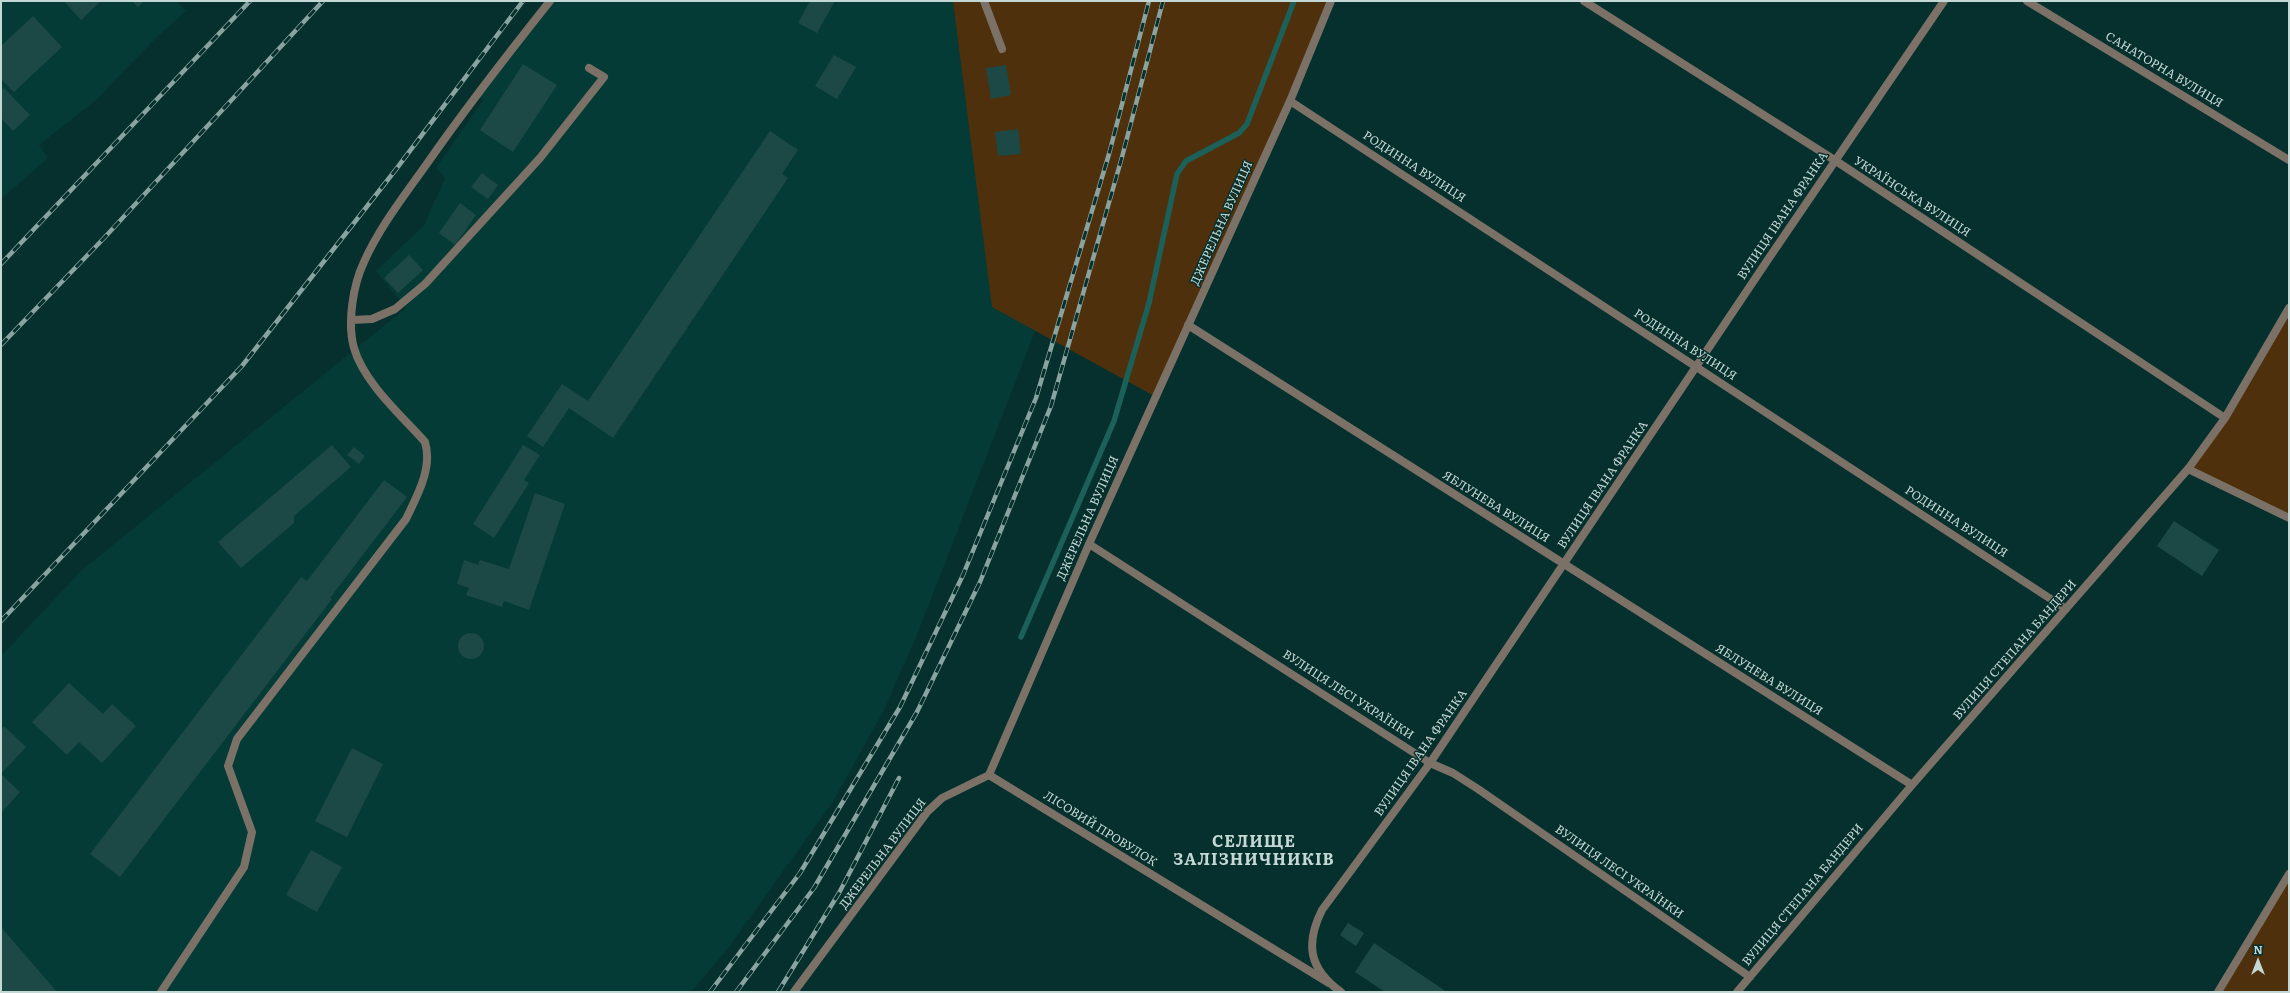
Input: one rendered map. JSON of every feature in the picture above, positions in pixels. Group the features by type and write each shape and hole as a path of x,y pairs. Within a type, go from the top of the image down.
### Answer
{"street":[{"path":"161,992 244,867 252,832 228,766 237,739 406,519 418,496 427,465 428,451 425,442 373,382 354,349 352,320 356,284 361,270 379,234 476,94 550,1"},
{"path":"984,1 1002,49"},
{"name":"ДЖЕРЕЛЬНА ВУЛИЦЯ","path":"794,992 927,812 942,798 989,775 1089,544 1290,101 1331,1"},
{"name":"УКРАЇНСЬКА ВУЛИЦЯ","path":"1584,1 1836,161 2225,418"},
{"name":"ВУЛИЦЯ ІВАНА ФРАНКА","path":"1331,985 1313,956 1310,941 1314,925 1322,910 1430,763 1944,1"},
{"name":"САНАТОРНА ВУЛИЦЯ","path":"2027,1 2289,160"},
{"path":"352,320 372,319 395,308 425,284 540,158 604,77 589,68"},
{"name":"РОДИННА ВУЛИЦЯ","path":"1290,101 2066,609"},
{"name":"ВУЛИЦЯ СТЕПАНА БАНДЕРИ","path":"1737,992 1912,785 2188,469 2225,418 2289,308"},
{"name":"ЯБЛУНЕВА ВУЛИЦЯ","path":"1188,325 1912,785"},
{"path":"2188,469 2289,518"},
{"name":"ВУЛИЦЯ ЛЕСІ УКРАЇНКИ","path":"1089,544 1430,763 1453,773 1478,789 1750,977"},
{"name":"ЛІСОВИЙ ПРОВУЛОК","path":"989,775 1342,992"},
{"path":"2218,992 2289,874"}],"shaded area":[{"path":"1,1 177,1 186,11 157,37 96,100 39,145 48,158 1,199"},
{"path":"551,1 1106,1 1041,316 917,635 884,710 834,800 729,947 691,992 1,992 1,656 82,570 406,308 376,271 424,225 445,178 436,168 483,100 476,94"},
{"path":"953,1 1331,1 1156,397 992,307"},
{"path":"2289,308 2289,518 2188,469 2225,418"},
{"path":"2289,874 2289,992 2218,992"}],"building":[{"path":"64,1 101,1 81,20"},
{"path":"132,1 144,1 138,7"},
{"path":"810,1 835,1 817,33 798,23"},
{"path":"33,16 62,47 14,92 1,79 1,46"},
{"path":"834,55 856,67 837,99 815,86"},
{"path":"523,64 557,85 513,152 480,130"},
{"path":"1006,65 1011,95 991,99 986,68"},
{"path":"4,88 30,115 13,131 1,118 1,90"},
{"path":"1018,129 1021,154 998,156 995,132"},
{"path":"770,131 798,150 782,174 788,178 613,438 569,408 543,447 527,436 562,384 588,401"},
{"path":"482,173 498,185 488,199 471,187"},
{"path":"460,203 476,215 455,245 439,233"},
{"path":"409,255 423,270 398,293 384,278"},
{"path":"332,445 351,467 294,516 294,523 241,568 218,542"},
{"path":"523,445 540,455 524,480 529,483 494,538 473,524"},
{"path":"354,447 365,456 359,464 347,455"},
{"path":"384,480 407,497 330,598 332,599 120,877 90,854 301,577 307,581"},
{"path":"535,493 565,504 529,610 504,601 502,607 466,595 469,588 457,584 464,560 478,565 480,560 509,569"},
{"path":"2174,521 2219,550 2202,576 2157,546"},
{"path":"471,633 480,637 484,646 480,655 471,659 462,655 458,646 462,637"},
{"path":"69,683 103,714 112,704 136,726 102,763 79,742 67,755 32,722"},
{"path":"4,726 26,747 1,774 1,730"},
{"path":"352,748 383,764 347,837 315,821"},
{"path":"1,774 20,792 1,813"},
{"path":"311,850 342,867 317,912 286,895"},
{"path":"1348,923 1364,933 1356,946 1340,935"},
{"path":"1,927 57,992 1,992"},
{"path":"1374,943 1447,992 1385,992 1355,972"}],"waterway":[{"path":"1021,637 1114,421 1149,303 1177,174 1186,161 1239,133 1247,124 1294,1"}],"railway":[{"path":"1,264 250,1"},
{"path":"1,345 105,237 323,1"},
{"path":"1,621 242,366 397,168 523,1"},
{"path":"710,992 800,873 900,707 963,575 1036,398 1109,154 1149,1"},
{"path":"736,992 814,888 917,712 980,582 1051,406 1122,157 1163,1"},
{"path":"778,992 839,893 899,778"}],"district":[{"name":"СЕЛИЩЕ ЗАЛІЗНИЧНИКІВ","path":"1254,851"}]}
